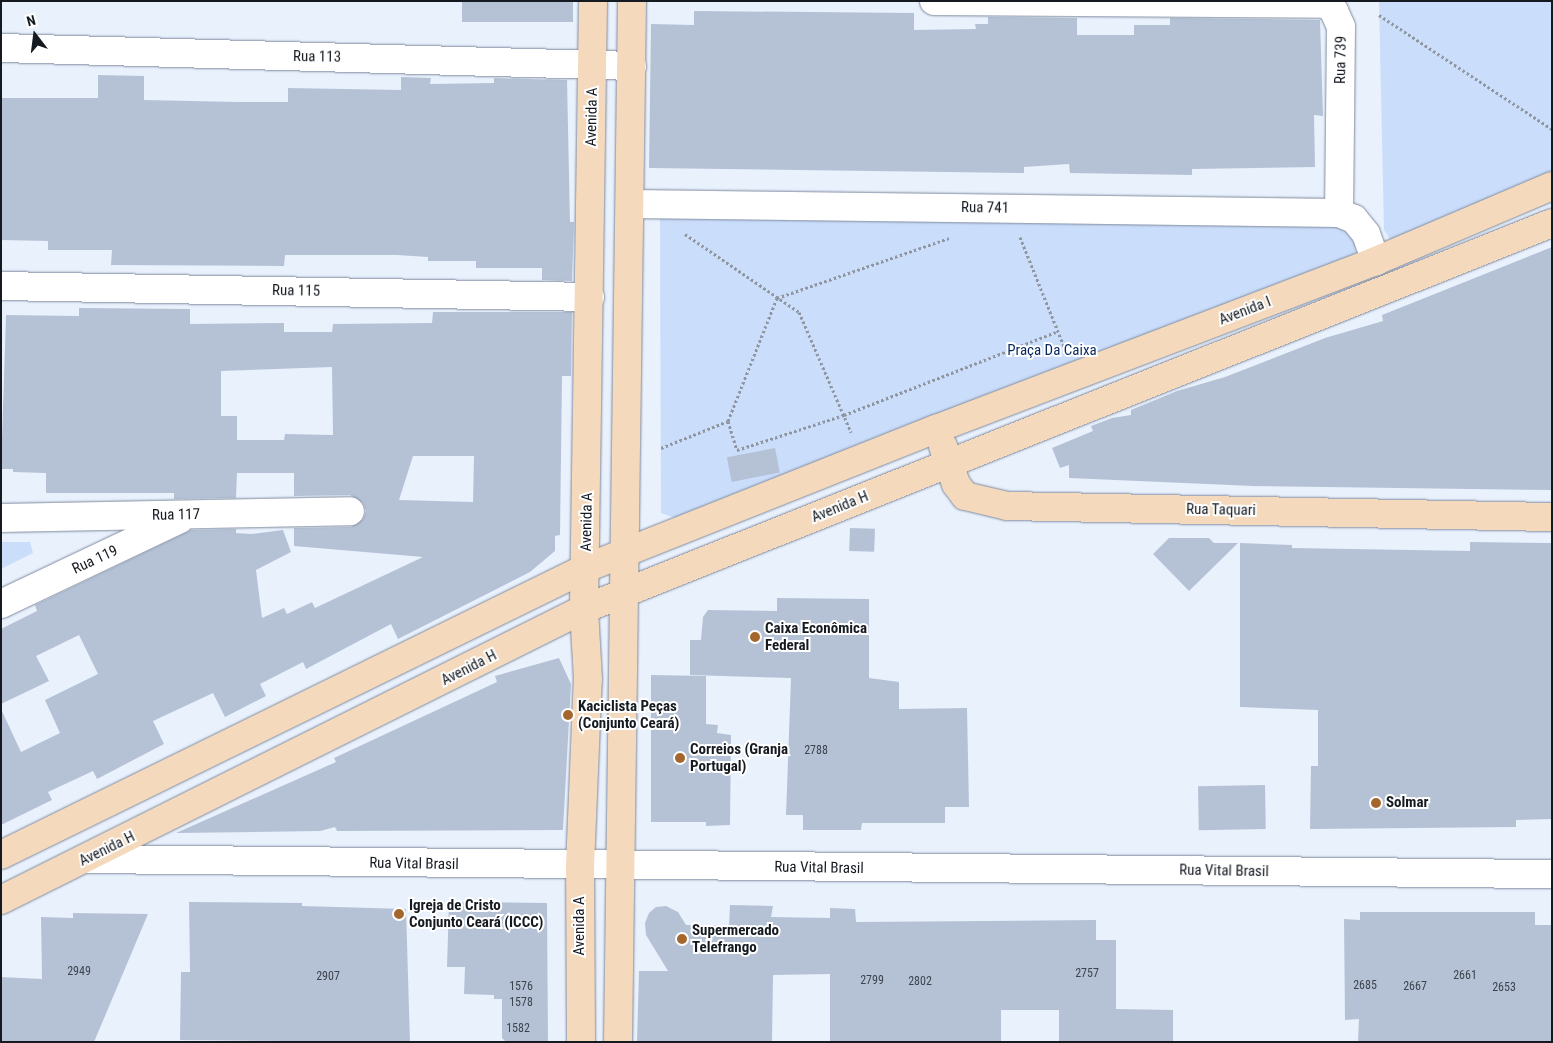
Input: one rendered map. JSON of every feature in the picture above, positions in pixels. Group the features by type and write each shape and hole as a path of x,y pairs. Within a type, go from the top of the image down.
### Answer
{"street":[{"name":"Avenida A","path":"580,1042 580,866 588,679 584,609 593,1"},
{"path":"618,1042 623,555 631,204 632,1"},
{"name":"Rua 739","path":"934,1 1327,4 1334,11 1341,27 1339,213"},
{"name":"Rua 113","path":"1,48 632,66"},
{"name":"Avenida I","path":"936,429 1376,261 1552,186"},
{"name":"Rua 741","path":"631,204 1339,213"},
{"path":"1339,213 1354,219 1366,234 1376,261"},
{"path":"949,464 1552,224"},
{"name":"Rua 115","path":"1,286 590,296"},
{"path":"1,856 586,568 623,555 936,429"},
{"name":"Rua Taquari","path":"936,429 956,484 965,496 1007,506 1552,517"},
{"name":"Avenida H","path":"1,900 584,609 949,464"},
{"name":"Rua 117","path":"1,518 350,511"},
{"name":"Rua 119","path":"1,604 188,515"},
{"name":"Rua Vital Brasil","path":"86,859 621,867 1552,874"}],"path":[{"path":"1379,15 1552,129"},
{"path":"1008,209 1068,355"},
{"path":"677,228 799,312 854,438"},
{"path":"959,234 777,298 728,421 738,450 844,415 1058,331"},
{"path":"661,448 728,421"}],"green space":[{"path":"1379,1 1552,2 1552,178 1392,242 1384,230"},
{"name":"Praça Da Caixa","path":"660,216 1355,227 1356,265 681,520 661,513"},
{"path":"1,542 30,542 33,553 1,569"}],"building":[{"path":"462,1 573,1 573,22 462,22"},
{"path":"694,11 914,13 914,30 976,29 975,24 988,24 988,17 1077,18 1077,35 1134,35 1134,25 1170,25 1170,18 1320,20 1323,116 1314,115 1315,167 1192,169 1192,175 1070,173 1069,164 1024,167 1024,173 649,168 651,24 694,25"},
{"path":"98,75 144,76 144,100 239,102 288,102 288,88 401,90 401,77 431,78 430,84 494,83 494,78 567,80 570,222 574,222 572,281 542,280 542,268 476,268 476,261 428,261 428,257 397,255 285,255 284,266 111,265 112,250 48,250 48,241 1,240 1,98 98,98"},
{"path":"1552,247 1552,490 1253,486 1069,478 1069,465 1060,468 1052,448 1093,431 1091,426 1112,418 1131,415 1131,410 1177,391 1225,377 1325,338 1383,321 1382,315"},
{"path":"79,308 190,309 190,324 284,323 284,332 332,332 333,324 432,323 433,312 572,312 571,376 562,376 560,535 555,536 555,551 530,572 398,639 391,624 306,669 303,662 260,684 266,696 225,717 213,693 153,721 164,744 97,779 93,771 48,792 52,800 1,825 1,709 21,752 60,733 45,700 98,674 79,635 36,656 49,681 1,704 1,629 37,611 35,605 191,530 236,529 236,533 251,534 283,530 291,552 256,570 262,618 284,608 287,614 312,602 315,608 423,557 294,546 294,528 351,527 363,519 366,511 363,503 350,495 294,496 294,473 237,473 236,498 174,499 174,493 46,493 46,473 13,472 13,469 1,469 6,315 79,316","holes":["332,367 333,435 285,434 284,440 237,440 237,416 221,416 221,371","413,456 474,456 473,502 399,500"]},
{"path":"775,448 780,473 732,482 727,457"},
{"path":"850,528 875,529 874,552 849,551"},
{"path":"1169,538 1209,538 1214,543 1238,543 1189,591 1153,554"},
{"path":"1470,542 1552,543 1552,819 1516,820 1516,827 1310,829 1311,766 1318,766 1318,710 1240,707 1240,543 1292,545 1292,548 1470,551"},
{"path":"777,598 869,599 869,678 899,682 899,709 967,708 969,807 945,807 945,823 862,823 861,830 803,830 803,815 786,815 791,678 690,675 690,640 701,640 703,617 708,610 777,611"},
{"path":"559,658 571,684 563,830 337,831 335,827 320,831 176,833 336,762 334,758 497,682 495,676"},
{"path":"651,675 706,676 706,724 718,725 717,733 731,735 730,825 706,826 706,822 651,822"},
{"path":"1265,785 1266,829 1199,830 1198,786"},
{"path":"189,902 302,903 302,906 406,909 410,1042 180,1040 181,972 190,972"},
{"path":"449,902 547,903 548,1042 506,1042 502,1038 502,999 494,999 494,995 464,994 465,967 447,967"},
{"path":"730,905 773,906 771,917 830,918 830,908 855,909 856,922 1096,920 1096,940 1116,940 1116,1009 1173,1010 1173,1042 1059,1042 1059,1010 1001,1010 1001,1042 830,1042 830,974 773,975 772,1042 637,1042 639,971 668,971 646,935 645,923 649,913 656,907 666,906 678,912 686,925 729,926"},
{"path":"1360,912 1535,912 1535,925 1552,925 1552,1042 1358,1042 1359,1019 1345,1020 1344,919 1360,920"},
{"path":"73,913 148,914 94,1042 1,1042 1,977 42,979 41,917 73,918"}],"place":[{"name":"Caixa Econômica Federal","path":"755,637"},
{"name":"Kaciclista Peças (Conjunto Ceará)","path":"568,715"},
{"name":"Correios (Granja Portugal)","path":"680,758"},
{"name":"Solmar","path":"1376,803"},
{"name":"Igreja de Cristo Conjunto Ceará (ICCC)","path":"399,914"},
{"name":"Supermercado Telefrango","path":"682,939"}]}
